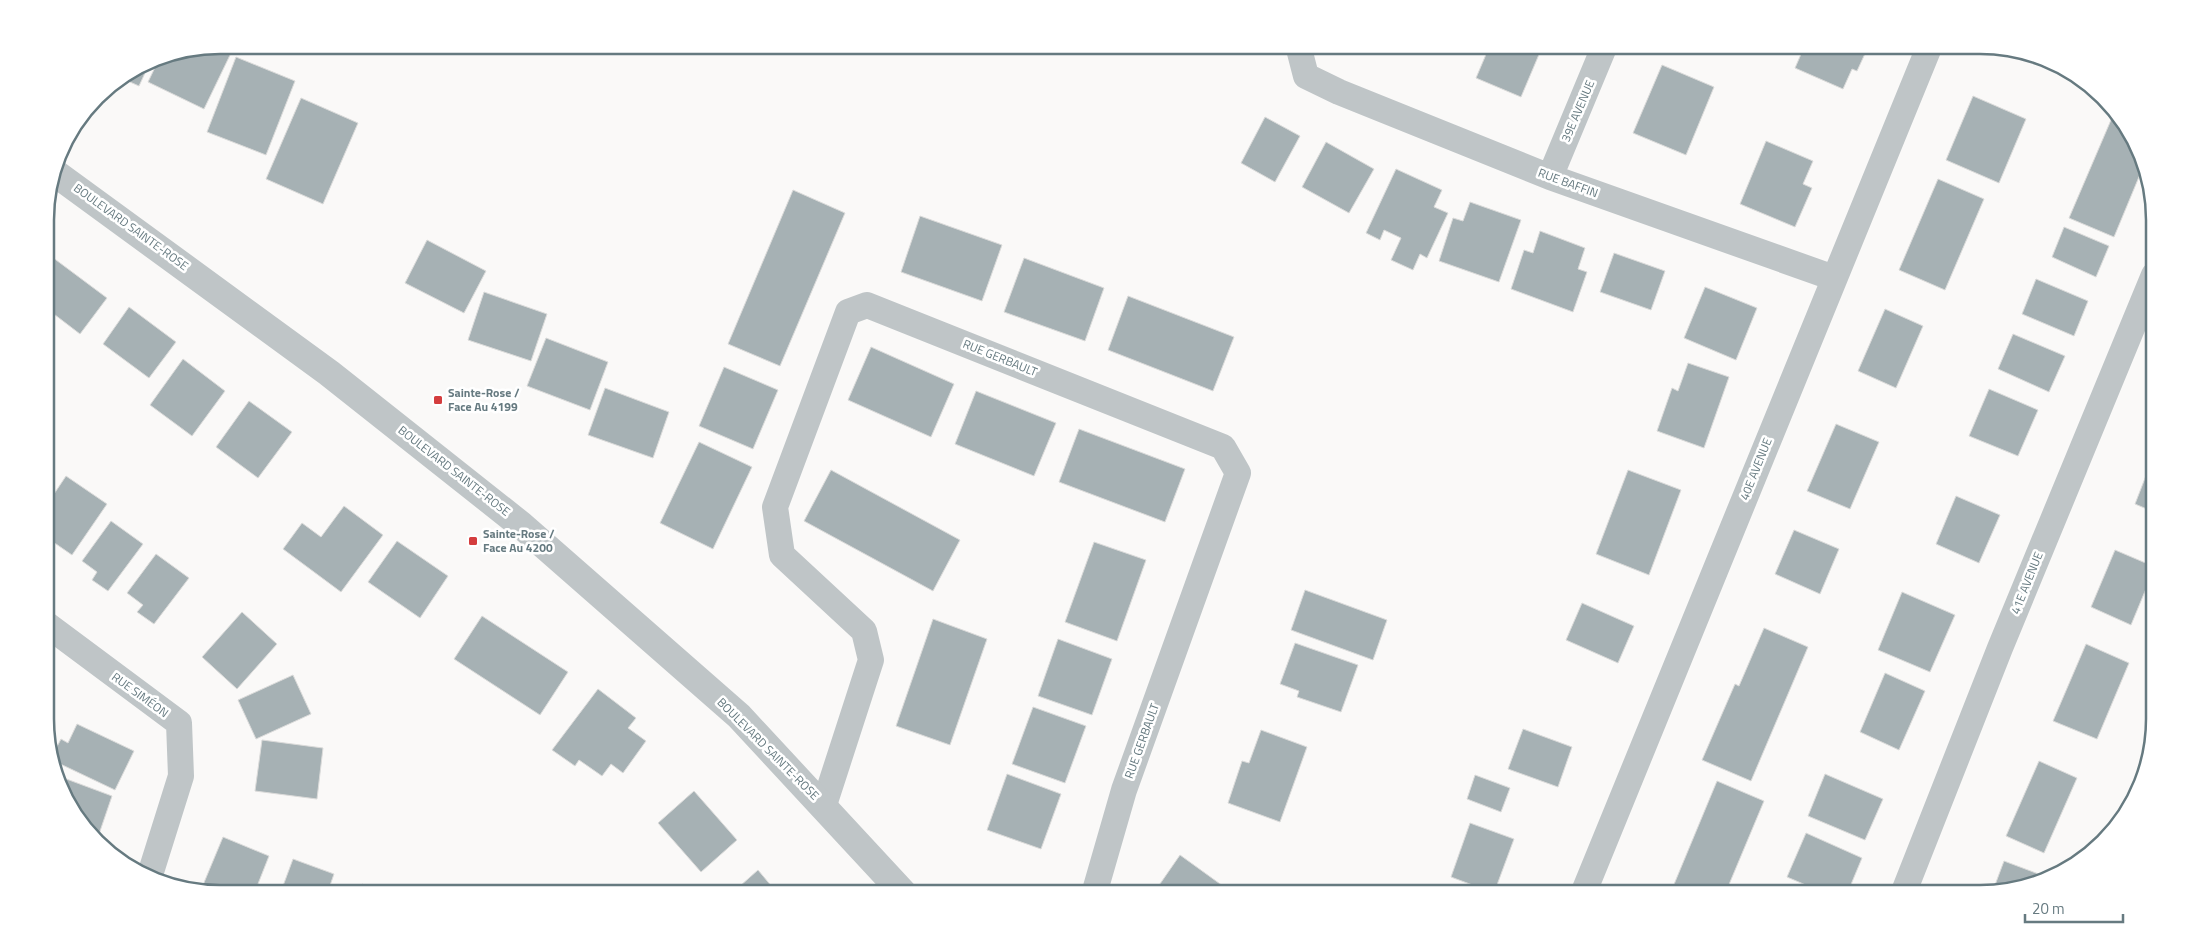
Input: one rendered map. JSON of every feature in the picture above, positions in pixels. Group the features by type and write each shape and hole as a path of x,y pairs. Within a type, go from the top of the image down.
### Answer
{"street":[{"name":"RUE BAFFIN","path":"1300,54 1306,76 1339,92 1550,177 1834,278"},
{"name":"39E AVENUE","path":"1550,177 1601,54"},
{"name":"40E AVENUE","path":"1588,885 1926,54"},
{"name":"BOULEVARD SAINTE-ROSE","path":"59,176 329,373 521,525 739,716 824,805 896,885"},
{"name":"41E AVENUE","path":"1907,885 2000,648 2146,293"},
{"name":"RUE GERBAULT","path":"824,805 871,660 864,630 782,555 775,508 848,312 867,305 1223,447 1238,474 1124,790 1097,885"},
{"name":"RUE SIMÉON","path":"54,630 179,723 181,776 151,871"}],"building":[{"path":"231,54 204,109 148,82 156,66 198,55"},
{"path":"1486,54 1539,54 1521,97 1476,78"},
{"path":"1801,54 1865,54 1857,71 1852,69 1843,89 1795,68"},
{"path":"236,57 295,81 266,155 207,132"},
{"path":"1662,65 1714,87 1686,155 1633,133"},
{"path":"146,71 139,86 129,81"},
{"path":"1973,96 2026,119 1999,183 1946,160"},
{"path":"301,98 358,123 323,204 266,179"},
{"path":"1265,117 1300,136 1275,182 1241,163"},
{"path":"2111,120 2124,137 2134,156 2140,174 2114,237 2069,218"},
{"path":"1766,141 1813,161 1803,184 1812,188 1795,227 1740,204"},
{"path":"1326,142 1374,169 1349,213 1302,187"},
{"path":"1396,169 1442,190 1434,207 1448,213 1427,258 1420,254 1413,270 1391,260 1401,238 1384,230 1380,240 1366,233"},
{"path":"1938,179 1984,199 1945,290 1899,270"},
{"path":"793,190 845,213 780,366 728,344"},
{"path":"1470,202 1521,220 1499,282 1439,261 1453,218 1463,221"},
{"path":"920,216 1002,245 982,301 901,272"},
{"path":"2064,227 2109,246 2096,277 2052,257"},
{"path":"1540,231 1585,248 1578,269 1587,272 1573,312 1511,289 1524,250 1533,253"},
{"path":"427,240 486,271 464,313 405,283"},
{"path":"1614,253 1665,271 1651,310 1600,292"},
{"path":"54,258 107,298 80,334 54,314"},
{"path":"1024,258 1104,288 1085,341 1004,312"},
{"path":"2036,279 2088,301 2074,336 2022,314"},
{"path":"1705,287 1757,308 1736,360 1684,338"},
{"path":"484,292 547,314 531,361 468,340"},
{"path":"1128,296 1234,337 1213,391 1108,350"},
{"path":"129,307 176,342 149,378 103,344"},
{"path":"1885,309 1923,326 1896,388 1858,371"},
{"path":"2013,334 2065,356 2049,392 1998,369"},
{"path":"546,338 608,362 590,410 527,386"},
{"path":"871,347 954,384 931,437 848,400"},
{"path":"183,359 225,391 192,436 150,405"},
{"path":"1688,363 1729,377 1704,448 1657,431 1672,388 1678,391"},
{"path":"724,367 778,390 753,449 699,426"},
{"path":"605,388 669,412 653,458 588,435"},
{"path":"1989,389 2038,410 2018,456 1969,436"},
{"path":"976,391 1056,423 1034,476 955,444"},
{"path":"249,401 292,432 258,478 216,447"},
{"path":"1836,424 1879,442 1850,509 1807,491"},
{"path":"1079,429 1185,469 1165,522 1059,482"},
{"path":"699,442 752,467 713,549 660,523"},
{"path":"831,470 960,540 933,591 804,521"},
{"path":"1628,470 1681,490 1649,575 1596,554"},
{"path":"66,476 107,504 72,555 54,543 54,494"},
{"path":"2146,476 2146,509 2135,504"},
{"path":"1956,496 2000,515 1979,563 1936,544"},
{"path":"344,506 383,535 341,592 283,549 302,523 321,537"},
{"path":"111,521 143,544 108,591 92,580 97,572 82,561"},
{"path":"1794,530 1839,549 1820,594 1775,574"},
{"path":"397,541 448,576 420,618 368,582"},
{"path":"1094,542 1146,560 1117,641 1065,622"},
{"path":"2115,550 2146,563 2146,589 2131,625 2091,607"},
{"path":"156,554 189,578 154,624 137,612 143,605 127,593"},
{"path":"1305,590 1387,620 1373,660 1291,630"},
{"path":"1902,592 1955,615 1930,672 1878,650"},
{"path":"1582,603 1634,626 1618,663 1566,640"},
{"path":"242,612 277,644 237,689 202,657"},
{"path":"482,616 568,672 540,715 454,659"},
{"path":"933,619 987,639 950,745 896,726"},
{"path":"1764,628 1808,647 1751,781 1702,760 1735,684 1739,686"},
{"path":"1058,639 1112,659 1092,715 1038,696"},
{"path":"1295,643 1358,665 1341,712 1297,697 1299,691 1280,684"},
{"path":"2086,644 2129,663 2097,739 2053,721"},
{"path":"1885,673 1925,691 1899,750 1860,732"},
{"path":"293,675 311,714 256,739 238,700"},
{"path":"598,689 636,718 628,728 646,741 623,773 611,764 602,776 579,760 575,766 552,750"},
{"path":"1033,707 1086,726 1065,783 1012,764"},
{"path":"77,724 134,751 115,790 60,764 56,748 61,739 68,743"},
{"path":"1523,729 1572,747 1558,787 1508,769"},
{"path":"1261,730 1307,747 1280,822 1228,803 1242,761 1249,763"},
{"path":"262,740 323,748 317,799 255,791"},
{"path":"2039,761 2077,778 2044,853 2006,836"},
{"path":"1007,774 1061,794 1041,849 987,830"},
{"path":"1825,774 1883,799 1865,840 1808,816"},
{"path":"1475,775 1510,788 1501,812 1467,799"},
{"path":"64,778 112,796 99,834 76,802"},
{"path":"1717,781 1764,801 1729,885 1674,885"},
{"path":"694,791 737,840 701,872 658,823"},
{"path":"1470,823 1514,839 1497,885 1472,885 1451,877"},
{"path":"1806,833 1862,858 1851,885 1806,885 1787,877"},
{"path":"223,837 269,856 258,885 203,884"},
{"path":"1180,855 1222,885 1159,885"},
{"path":"293,859 334,874 330,885 283,885"},
{"path":"2004,861 2038,874 2012,882 1995,884"},
{"path":"758,870 770,885 741,885"}],"place":[{"name":"Sainte-Rose / Face Au 4199","path":"438,400"},
{"name":"Sainte-Rose / Face Au 4200","path":"473,541"}]}
